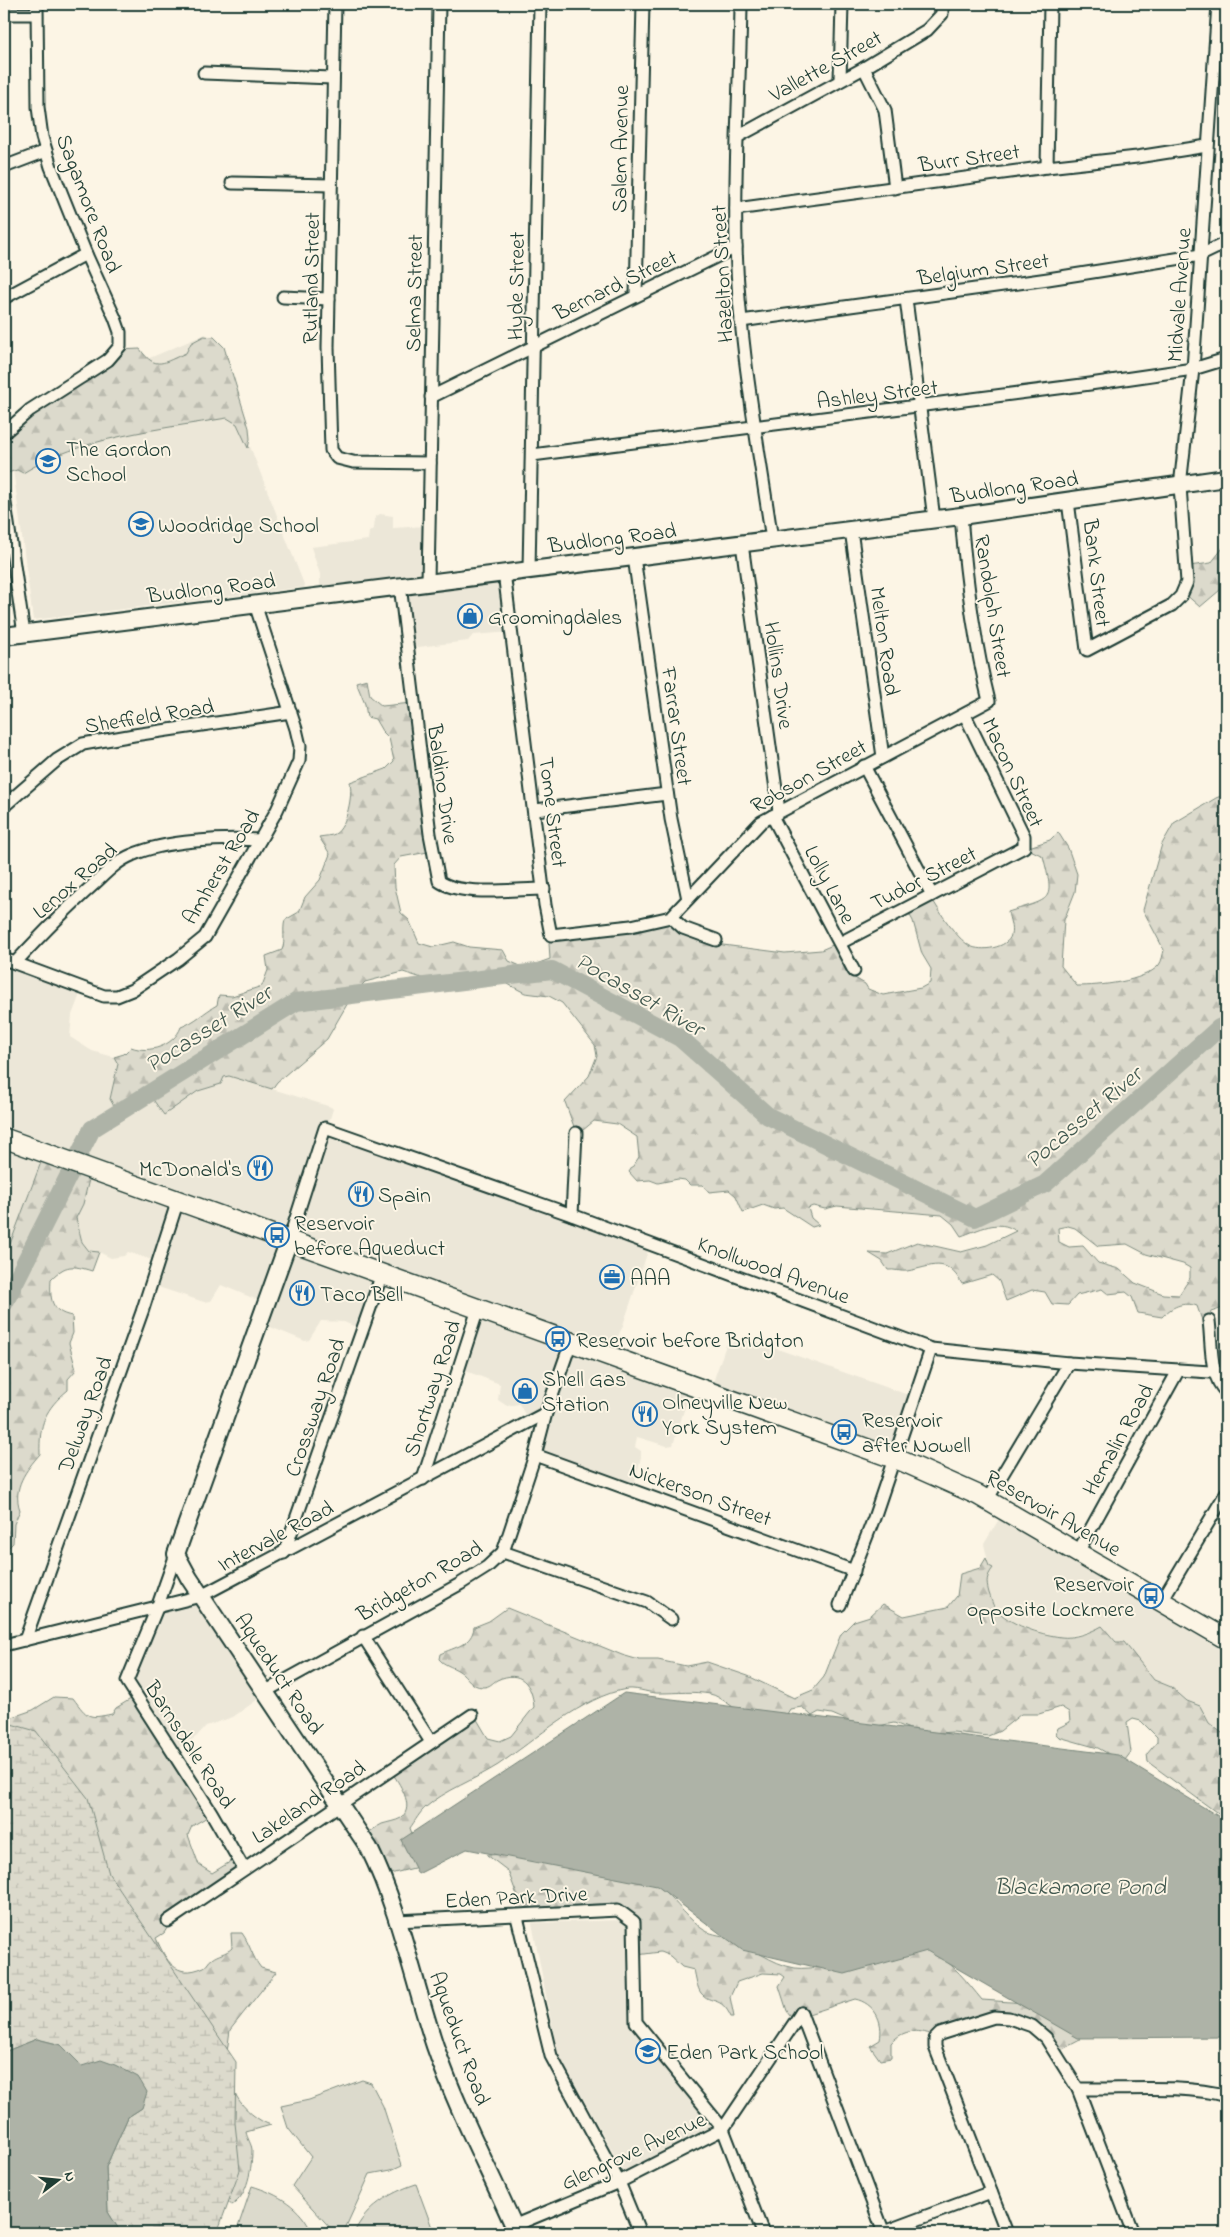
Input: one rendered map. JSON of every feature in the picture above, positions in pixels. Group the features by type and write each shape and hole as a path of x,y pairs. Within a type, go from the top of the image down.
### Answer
{"main road":[{"name":"Budlong Road","path":"4,636 961,516 1226,478"},
{"name":"Reservoir Avenue","path":"4,1138 944,1478 988,1500 1226,1639"},
{"path":"176,1554 289,1240"},
{"name":"Aqueduct Road","path":"176,1554 201,1596 369,1848 397,1922 436,2047 515,2230"}],"street":[{"name":"Rutland Street","path":"335,4 329,299 328,423 331,450 337,458 353,462 430,463"},
{"name":"Selma Street","path":"428,582 439,4"},
{"name":"Hyde Street","path":"529,570 540,4"},
{"name":"Salem Avenue","path":"636,294 643,4"},
{"name":"Hazelton Street","path":"741,4 736,247 742,320 755,428 772,540"},
{"path":"840,80 842,4"},
{"name":"Vallette Street","path":"739,136 864,68 928,30 942,14 942,4"},
{"path":"1047,167 1050,4"},
{"name":"Midvale Avenue","path":"1087,650 1172,605 1185,589 1186,569 1180,486 1193,369 1218,4"},
{"path":"4,14 36,9"},
{"name":"Sagamore Road","path":"4,433 30,410 108,360 120,346 120,332 86,254 46,151 38,107 39,68 36,9"},
{"path":"864,68 885,110 894,188"},
{"path":"204,73 332,78"},
{"name":"Burr Street","path":"736,209 1207,146"},
{"path":"4,167 46,151"},
{"path":"232,182 332,185"},
{"name":"Belgium Street","path":"742,320 906,299 1201,255 1226,242"},
{"name":"Bernard Street","path":"431,397 636,294 736,247"},
{"path":"4,298 86,254"},
{"path":"283,297 329,299"},
{"path":"906,299 934,519"},
{"name":"Ashley Street","path":"532,455 920,408 1193,369 1226,359"},
{"path":"4,496 24,634"},
{"name":"Bank Street","path":"1068,501 1087,650"},
{"name":"Randolph Street","path":"961,516 966,566 982,674 989,701"},
{"name":"Melton Road","path":"851,530 883,757"},
{"name":"Hollins Drive","path":"742,544 776,814"},
{"name":"Farrar Street","path":"634,557 667,794 688,899"},
{"name":"Tome Street","path":"504,572 551,935 631,926 671,917"},
{"name":"Baldino Drive","path":"400,585 430,834 439,881 447,887 470,890 544,889"},
{"name":"Amherst Road","path":"9,961 104,996 117,996 132,990 178,959 204,937 260,840 299,760 300,746 291,712 255,604"},
{"name":"Robson Street","path":"671,917 754,826 989,701"},
{"name":"Sheffield Road","path":"4,805 58,760 83,744 291,712"},
{"name":"Macon Street","path":"965,715 1024,836 1024,847"},
{"path":"864,766 932,895"},
{"path":"535,810 667,794"},
{"name":"Lolly Lane","path":"776,814 854,971"},
{"name":"Lenox Road","path":"9,961 116,864 132,855 156,848 211,840 260,840"},
{"name":"Tudor Street","path":"840,943 1024,847"},
{"path":"671,917 683,928 716,940"},
{"name":"Knollwood Avenue","path":"289,1240 325,1128 572,1215 931,1349 1069,1363 1178,1371 1219,1371"},
{"path":"572,1215 576,1133"},
{"name":"Delway Road","path":"25,1640 142,1312 178,1200"},
{"name":"Crossway Road","path":"284,1553 382,1274"},
{"name":"Shortway Road","path":"423,1479 478,1309"},
{"path":"1209,1321 1219,1371 1218,1383 1226,1392"},
{"name":"Bridgeton Road","path":"266,1691 460,1584 487,1567 503,1552 535,1455 546,1412 571,1342"},
{"path":"840,1605 894,1459 931,1349"},
{"path":"988,1500 1069,1363"},
{"name":"Hemalin Road","path":"1078,1552 1178,1371"},
{"name":"Intervale Road","path":"4,1646 201,1596 546,1412"},
{"name":"Nickerson Street","path":"535,1455 854,1571"},
{"path":"1161,1602 1226,1493"},
{"path":"503,1552 647,1602 671,1619"},
{"name":"Barnsdale Road","path":"176,1554 157,1608 126,1681 211,1812 244,1870"},
{"path":"364,1636 431,1742"},
{"name":"Lakeland Road","path":"168,1921 472,1715"},
{"name":"Eden Park Drive","path":"397,1922 618,1910 634,1922 636,2022 723,2129"},
{"path":"517,1916 551,2056 619,2182 640,2233"},
{"name":"Glengrove Avenue","path":"515,2230 619,2182 723,2129 801,2013 883,2233"},
{"path":"1007,2233 935,2047 935,2039 940,2034 994,2016 1009,2018 1032,2026 1052,2044 1078,2090 1133,2233"},
{"path":"1078,2090 1168,2090 1226,2096"},
{"path":"723,2129 762,2233"},
{"path":"883,2233 991,2192"}],"shaded area":[{"path":"206,334 305,587 33,620 10,446 98,380"},
{"path":"380,514 393,516 393,528 426,526 429,580 498,574 511,632 473,635 468,641 410,648 401,589 320,595 320,574 311,547 368,540 369,532 374,529 375,517"},
{"path":"4,959 82,989 72,1015 70,1037 92,1051 114,1057 118,1063 110,1099 149,1094 164,1115 198,1091 221,1084 224,1077 230,1076 331,1107 333,1109 328,1125 649,1248 622,1328 609,1355 691,1388 673,1445 667,1446 637,1437 635,1447 641,1451 641,1457 633,1490 535,1455 544,1419 528,1420 519,1404 507,1406 498,1400 500,1384 458,1368 478,1311 386,1275 361,1329 344,1322 321,1321 309,1340 305,1341 258,1322 260,1301 221,1285 211,1301 204,1302 152,1285 158,1262 128,1252 124,1256 111,1258 99,1252 89,1251 82,1242 76,1218 83,1204 43,1157 4,1260"},
{"path":"746,1338 914,1397 898,1452 710,1391 726,1345"},
{"path":"1004,1511 1226,1639 1226,1736 1209,1723 1200,1706 1187,1701 1171,1687 1154,1680 1124,1642 1116,1642 1113,1637 1105,1632 1094,1630 1063,1638 1027,1628 1009,1620 994,1607 986,1583 988,1575 993,1568 989,1566 984,1544"},
{"path":"201,1597 265,1694 233,1717 206,1726 196,1737 173,1752 125,1681 147,1615 153,1609"},
{"path":"623,1920 629,1931 630,2016 716,2129 624,2172 557,2052 532,1923"}],"green space":[{"path":"204,336 214,337 224,347 249,428 250,439 248,448 237,424 227,418 122,436 70,451 45,461 23,473 17,470 4,474 4,433 118,350 140,349 151,361 161,363 186,353 191,343"},
{"path":"1226,544 1226,585 1200,607 1184,593 1189,566 1211,563"},
{"path":"367,679 370,696 382,706 412,703 433,851 401,857 394,865 395,887 401,913 409,920 419,943 433,947 454,942 469,947 503,950 509,961 525,968 550,959 549,943 554,935 667,921 697,937 723,945 785,953 821,950 835,944 853,977 865,984 868,989 883,995 921,988 930,983 931,969 922,954 913,921 907,910 931,897 954,931 970,946 987,949 1000,946 1011,935 1008,912 1042,901 1049,891 1043,856 1026,848 1050,840 1058,832 1068,848 1077,874 1075,892 1064,920 1061,966 1077,986 1121,982 1152,971 1162,960 1164,950 1143,910 1162,844 1174,823 1226,794 1226,1307 1211,1312 1204,1326 1197,1306 1187,1304 1178,1306 1169,1310 1162,1317 1138,1313 1132,1297 1126,1292 1108,1294 1102,1289 1077,1295 1068,1305 1052,1304 1045,1292 1032,1290 1006,1301 999,1281 992,1275 962,1284 950,1269 944,1266 938,1265 905,1271 888,1270 882,1261 869,1253 887,1254 917,1242 961,1252 987,1245 1016,1231 1009,1227 1002,1225 989,1226 961,1236 953,1224 942,1215 837,1206 825,1209 813,1206 808,1208 811,1218 819,1225 812,1227 783,1208 774,1209 763,1205 743,1212 736,1196 729,1190 709,1192 703,1185 690,1185 685,1180 678,1179 658,1183 650,1180 637,1181 629,1172 639,1157 637,1137 617,1124 594,1121 577,1135 565,1102 589,1076 597,1056 595,1045 562,1003 549,996 525,993 500,980 474,986 456,981 428,980 403,972 365,982 353,994 327,1039 277,1082 272,1089 229,1076 224,1077 221,1084 198,1091 164,1115 149,1094 115,1108 110,1099 118,1064 114,1057 124,1054 131,1047 145,1050 167,1044 178,1034 181,1027 217,1005 219,995 232,996 262,986 268,970 266,956 282,950 285,920 299,912 305,897 320,880 330,854 319,837 335,834 343,825 350,802 350,782 386,769 394,761 389,738 375,719 367,717 365,704 356,682","holes":["1068,1226 1075,1228 1098,1246 1127,1244 1146,1254 1183,1264 1190,1268 1190,1278 1179,1295 1163,1294 1135,1283 1119,1269 1098,1263 1083,1246 1069,1247 1059,1242 1058,1228"]},
{"path":"43,1157 91,1171 83,1204 76,1218 82,1242 89,1251 99,1252 92,1271 70,1267 65,1268 51,1279 51,1298 55,1308 72,1316 73,1333 69,1343 76,1370 68,1379 68,1390 54,1404 45,1418 42,1426 40,1454 25,1473 19,1487 18,1502 20,1510 14,1524 13,1543 7,1549 4,1562 4,1260"},
{"path":"986,1558 989,1566 993,1568 987,1583 992,1603 1008,1619 1034,1631 1052,1636 1071,1637 1093,1631 1102,1626 1116,1642 1124,1642 1154,1680 1171,1687 1187,1701 1200,1706 1209,1723 1226,1736 1226,1815 1216,1812 1148,1762 1147,1754 1157,1742 1157,1737 1141,1721 1133,1719 1127,1723 1131,1752 1125,1760 1116,1758 1098,1748 1059,1737 1056,1734 1058,1728 1070,1722 1069,1712 1061,1707 1039,1714 1021,1714 1000,1731 988,1736 953,1732 923,1734 894,1723 871,1727 860,1726 832,1714 819,1712 812,1716 802,1707 790,1709 784,1719 746,1714 719,1697 710,1694 692,1692 657,1693 627,1689 593,1700 560,1720 498,1765 433,1801 422,1811 410,1828 419,1853 418,1867 382,1876 365,1835 382,1824 401,1818 405,1813 407,1807 404,1794 391,1771 475,1716 488,1738 500,1741 511,1736 534,1707 528,1685 519,1678 513,1676 505,1677 491,1685 479,1687 462,1673 439,1659 440,1654 466,1642 473,1633 474,1627 489,1621 507,1608 622,1655 639,1660 658,1660 686,1666 707,1662 748,1676 794,1698 813,1690 824,1677 841,1634 854,1621 870,1616 883,1604 904,1616 948,1607 957,1596 960,1574 980,1568"},
{"path":"54,1697 73,1698 86,1713 98,1716 112,1714 116,1708 134,1697 214,1813 192,1826 188,1835 199,1865 212,1873 238,1857 244,1868 172,1920 164,1933 156,1938 173,1966 186,1971 204,1967 214,1957 230,1950 232,1948 231,1933 242,1933 261,1968 276,1972 230,2030 225,2067 235,2093 243,2106 252,2114 261,2121 271,2125 246,2132 252,2150 250,2172 242,2195 232,2205 219,2196 4,1917 4,1720 33,1710"},
{"path":"4,1722 36,1731 88,1798 109,1874 236,2062 235,2123 240,2170 217,2233 121,2233 108,2212 106,2167 128,2117 142,2108 82,2066 61,2045 37,2039 4,2052"},
{"path":"508,1854 655,1883 704,1930 745,1945 769,1959 786,1966 809,1968 908,1951 923,1950 933,1952 953,1967 982,2000 1025,2003 1083,2029 1080,2040 1059,2051 1051,2042 1018,2023 969,2024 937,2037 918,2031 907,2032 891,2043 891,2058 880,2060 870,2046 880,2040 879,2020 867,2004 855,1999 793,2019 787,2011 779,1986 785,1977 781,1974 763,1973 737,1982 730,1997 734,2017 731,2017 724,2006 708,1999 701,1993 694,1970 682,1967 670,1956 660,1952 637,1955 635,1929 623,1913 517,1915 517,1895 508,1871 487,1855"},
{"path":"362,2080 371,2083 383,2106 402,2165 391,2170 370,2174 344,2231 335,2233 292,2186 311,2157 288,2128 281,2106 309,2100"},
{"path":"416,2184 434,2233 354,2233 365,2216 379,2202"},
{"path":"252,2186 271,2193 288,2203 302,2216 312,2233 236,2233"}],"water":[{"name":"Blackamore Pond","path":"624,1693 1118,1755 1226,1821 1226,2037 1078,2038 927,1951 845,1974 742,1950 657,1886 467,1849 418,1874 401,1840"},
{"path":"37,2039 61,2045 82,2066 101,2060 115,2065 138,2077 147,2092 142,2108 128,2117 106,2167 108,2212 121,2233 4,2233 4,2052"}],"waterway":[{"name":"Pocasset River","path":"4,1304 92,1129 296,1002 552,970 680,1038 768,1116 975,1218 1045,1184 1219,1028 1226,1025"}],"place":[{"name":"The Gordon School","path":"48,461"},
{"name":"Woodridge School","path":"141,524"},
{"name":"Groomingdales","path":"470,616"},
{"name":"McDonald's","path":"260,1168"},
{"name":"Spain","path":"361,1194"},
{"name":"Reservoir before Aqueduct","path":"277,1235"},
{"name":"AAA","path":"612,1277"},
{"name":"Taco Bell","path":"302,1293"},
{"name":"Reservoir before Bridgton","path":"558,1339"},
{"name":"Shell Gas Station","path":"525,1391"},
{"name":"Olneyville New York System","path":"645,1414"},
{"name":"Reservoir after Nowell","path":"844,1432"},
{"name":"Reservoir opposite Lockmere","path":"1151,1596"},
{"name":"Eden Park School","path":"648,2051"}]}
